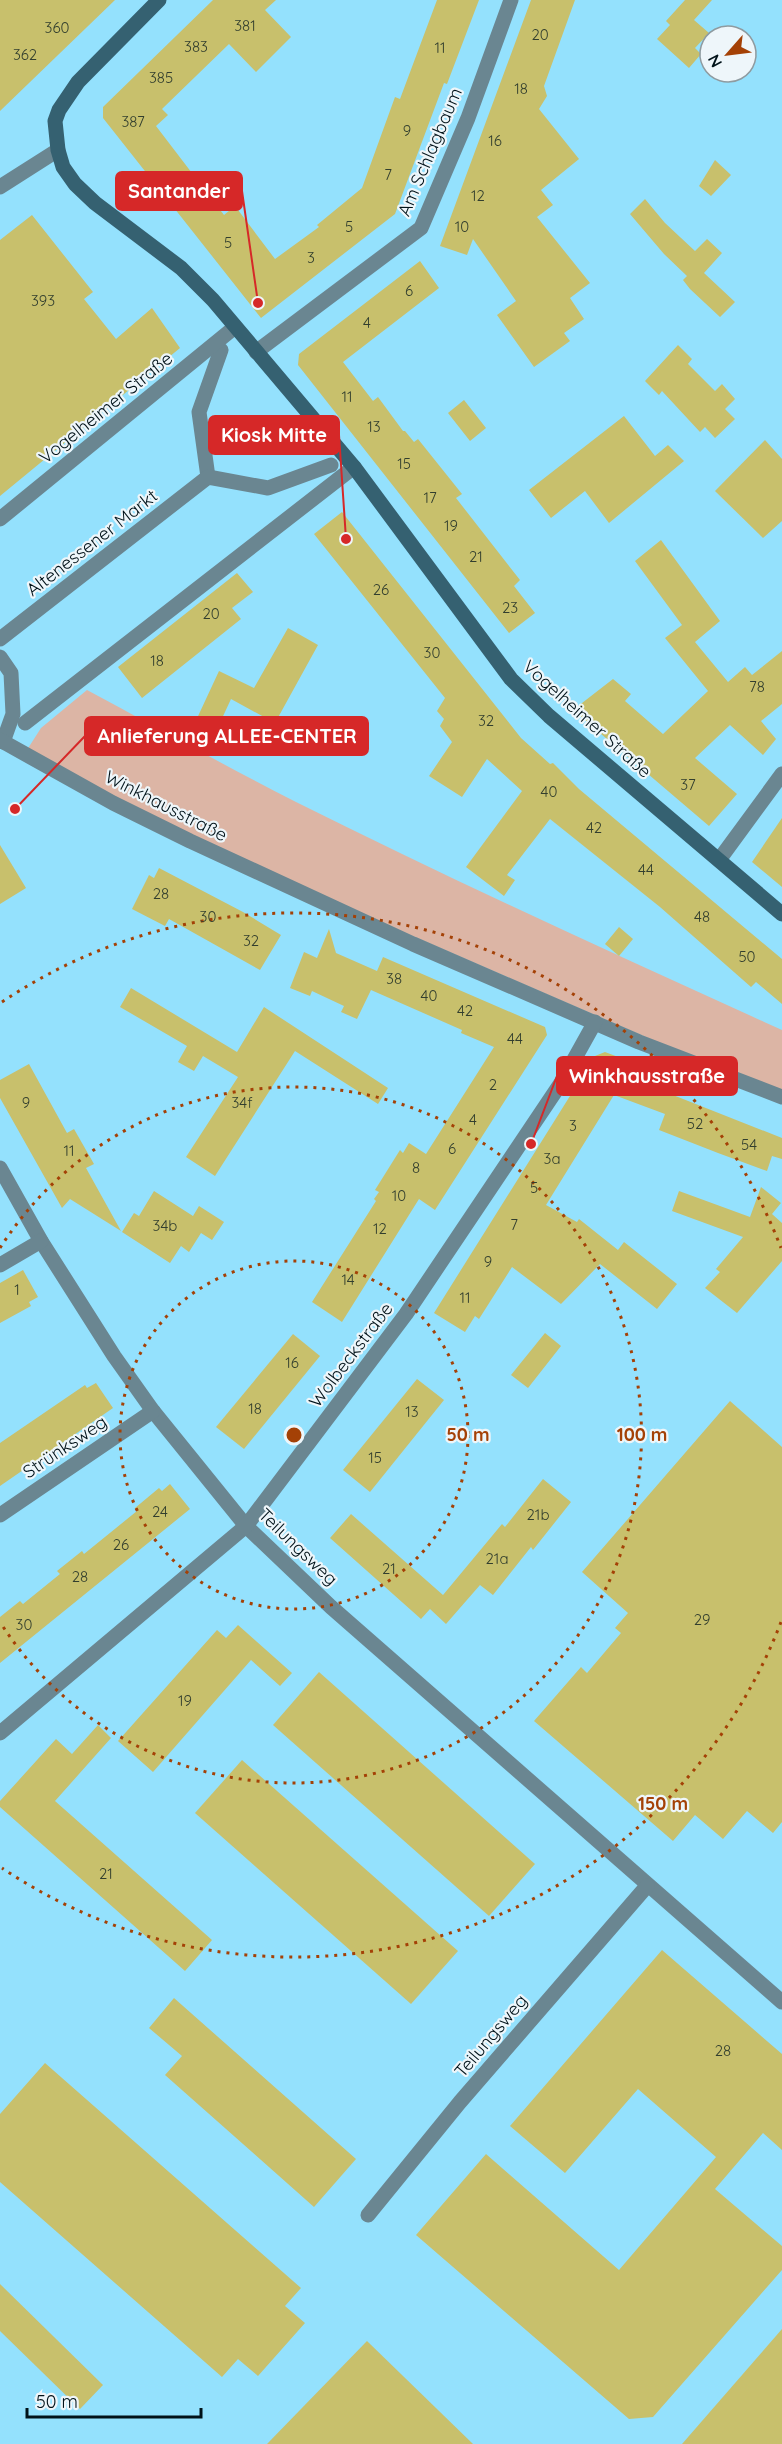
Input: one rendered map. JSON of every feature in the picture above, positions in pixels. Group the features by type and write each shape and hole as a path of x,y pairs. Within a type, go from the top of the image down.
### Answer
{"main road":[{"name":"Vogelheimer Straße","path":"159,0 78,82 59,110 55,121 58,150 63,167 75,184 95,203 195,281 354,467 511,679 549,716 782,914"}],"street":[{"name":"Am Schlagbaum","path":"256,352 421,228 468,118 511,0"},
{"path":"0,187 58,150"},
{"name":"Vogelheimer Straße","path":"0,519 235,327"},
{"path":"221,351 199,412 208,477 268,488 332,465"},
{"path":"26,723 354,467"},
{"name":"Altenessener Markt","path":"0,639 208,477"},
{"path":"0,657 11,674 13,714 2,741"},
{"name":"Winkhausstraße","path":"2,741 113,803 413,944 639,1042 782,1097"},
{"path":"719,860 782,774"},
{"name":"Wolbeckstraße","path":"0,1733 246,1526 406,1314 561,1083 595,1022"},
{"name":"Teilungsweg","path":"0,1168 41,1241 108,1348 153,1411 246,1526 331,1607 782,2002"},
{"path":"0,1265 41,1241"},
{"name":"Strünksweg","path":"0,1515 153,1411"},
{"name":"Teilungsweg","path":"368,2215 489,2068 647,1886"}],"shaded area":[{"path":"87,690 243,775 356,832 782,1030 782,1096 290,883 25,753 41,728"}],"building":[{"path":"0,0 115,0 0,111"},
{"path":"213,0 276,0 265,10 291,37 256,72 229,44 162,109 168,115 156,126 224,215 235,206 275,259 319,227 317,225 362,188 395,97 400,99 437,0 479,0 447,84 444,83 395,214 261,318 103,118 103,107"},
{"path":"531,0 575,0 544,86 547,96 539,109 579,159 541,190 553,205 537,217 590,283 570,298 584,319 564,333 570,341 534,367 497,315 516,301 473,239 467,255 440,246"},
{"path":"685,0 712,0 694,20 699,24 698,45 695,48 698,51 698,58 689,68 657,39 670,25 666,21"},
{"path":"715,160 731,175 711,196 699,186"},
{"path":"645,199 665,223 695,251 707,239 722,253 704,273 735,302 720,317 690,289 683,280 687,276 664,254 630,214"},
{"path":"32,215 93,292 84,299 116,339 152,308 180,348 0,496 0,240"},
{"path":"420,261 439,288 343,362 373,401 378,397 403,431 414,442 418,439 462,494 456,498 520,580 514,586 535,613 509,633 298,365 299,354"},
{"path":"678,345 692,359 688,364 715,391 722,384 735,399 725,409 735,419 715,438 705,427 700,432 662,391 659,395 645,381"},
{"path":"464,400 486,428 470,441 448,413"},
{"path":"624,416 655,456 668,445 684,461 609,523 585,491 551,518 529,490"},
{"path":"765,440 782,459 782,521 763,538 715,491"},
{"path":"342,512 521,738 782,959 782,1004 756,982 751,987 660,907 550,819 507,875 515,880 504,896 466,867 522,791 487,759 462,797 429,776 452,742 440,726 444,719 437,711 445,698 314,534"},
{"path":"661,540 720,621 695,642 728,682 745,667 752,675 782,651 782,704 761,721 776,739 763,755 730,725 695,758 737,794 709,826 573,710 613,679 631,694 625,701 663,734 708,691 665,638 682,625 635,561"},
{"path":"237,573 253,592 232,608 241,619 142,698 118,667"},
{"path":"288,628 318,645 275,723 231,699 206,753 186,742 219,671 254,688"},
{"path":"782,818 782,887 752,862"},
{"path":"0,845 26,888 0,904"},
{"path":"159,868 243,912 281,935 260,970 169,919 165,926 132,909 149,875 154,878"},
{"path":"619,927 633,939 619,956 605,944"},
{"path":"329,929 336,953 377,971 383,957 545,1027 547,1035 435,1210 419,1199 342,1322 312,1302 376,1201 374,1199 379,1192 375,1190 400,1150 403,1153 409,1143 426,1154 494,1047 461,1033 462,1030 371,990 357,1019 341,1012 344,1006 312,991 310,996 290,988 304,952 317,958"},
{"path":"131,988 237,1052 264,1007 388,1088 378,1104 295,1051 215,1176 186,1157 238,1077 203,1056 194,1071 178,1062 187,1046 120,1007"},
{"path":"605,1052 679,1080 673,1095 782,1138 782,1159 772,1156 767,1171 718,1153 659,1130 665,1114 614,1095 546,1205 577,1222 579,1219 618,1250 624,1242 677,1284 657,1309 600,1264 561,1304 512,1267 479,1319 475,1316 465,1332 434,1313 595,1056"},
{"path":"29,1064 67,1133 74,1129 94,1164 86,1168 121,1231 70,1199 62,1208 0,1098 0,1080"},
{"path":"761,1187 781,1203 772,1214 782,1223 782,1261 737,1313 705,1288 720,1272 716,1269 743,1237 672,1211 679,1191 750,1217"},
{"path":"154,1191 193,1216 199,1206 224,1222 212,1240 201,1233 189,1252 181,1246 170,1263 122,1232 134,1213 139,1216"},
{"path":"23,1270 38,1297 29,1302 31,1306 0,1323 0,1283"},
{"path":"545,1333 561,1346 528,1388 511,1375"},
{"path":"293,1334 320,1356 244,1449 216,1427"},
{"path":"417,1379 444,1400 370,1492 343,1470"},
{"path":"96,1383 113,1408 0,1486 0,1443 85,1385 87,1388"},
{"path":"730,1401 782,1447 782,1822 773,1833 747,1811 723,1839 695,1815 673,1841 534,1721 581,1667 587,1673 621,1633 615,1628 628,1613 582,1572"},
{"path":"543,1479 571,1502 493,1595 480,1585 446,1624 430,1609 421,1619 330,1538 351,1514 443,1595 502,1524 505,1527"},
{"path":"170,1484 190,1509 0,1663 0,1617 20,1601 23,1604 60,1574 57,1571 82,1551 84,1554 137,1511 135,1508 159,1488 162,1491"},
{"path":"238,1625 292,1673 280,1686 251,1660 153,1772 118,1741 217,1630 226,1638"},
{"path":"319,1672 535,1864 489,1916 273,1725"},
{"path":"98,1725 111,1738 55,1801 212,1940 185,1971 0,1807 0,1801 56,1739 72,1754"},
{"path":"242,1760 458,1951 411,2004 195,1813"},
{"path":"662,1950 782,2054 782,2150 763,2133 715,2189 782,2246 782,2270 653,2417 629,2419 416,2235 486,2154 619,2270 716,2157 638,2089 565,2173 510,2126"},
{"path":"174,1998 356,2159 314,2207 165,2075 182,2056 149,2028"},
{"path":"45,2063 301,2288 285,2306 305,2323 258,2376 238,2359 222,2377 0,2182 0,2114"},
{"path":"0,2284 103,2385 80,2409 0,2331"},
{"path":"782,2329 782,2444 682,2444"},
{"path":"367,2341 473,2444 267,2444"}],"place":[{"name":"Santander","path":"258,303"},
{"name":"Kiosk Mitte","path":"346,539"},
{"name":"Anlieferung ALLEE-CENTER","path":"15,809"},
{"name":"Winkhausstraße","path":"531,1144"}]}
